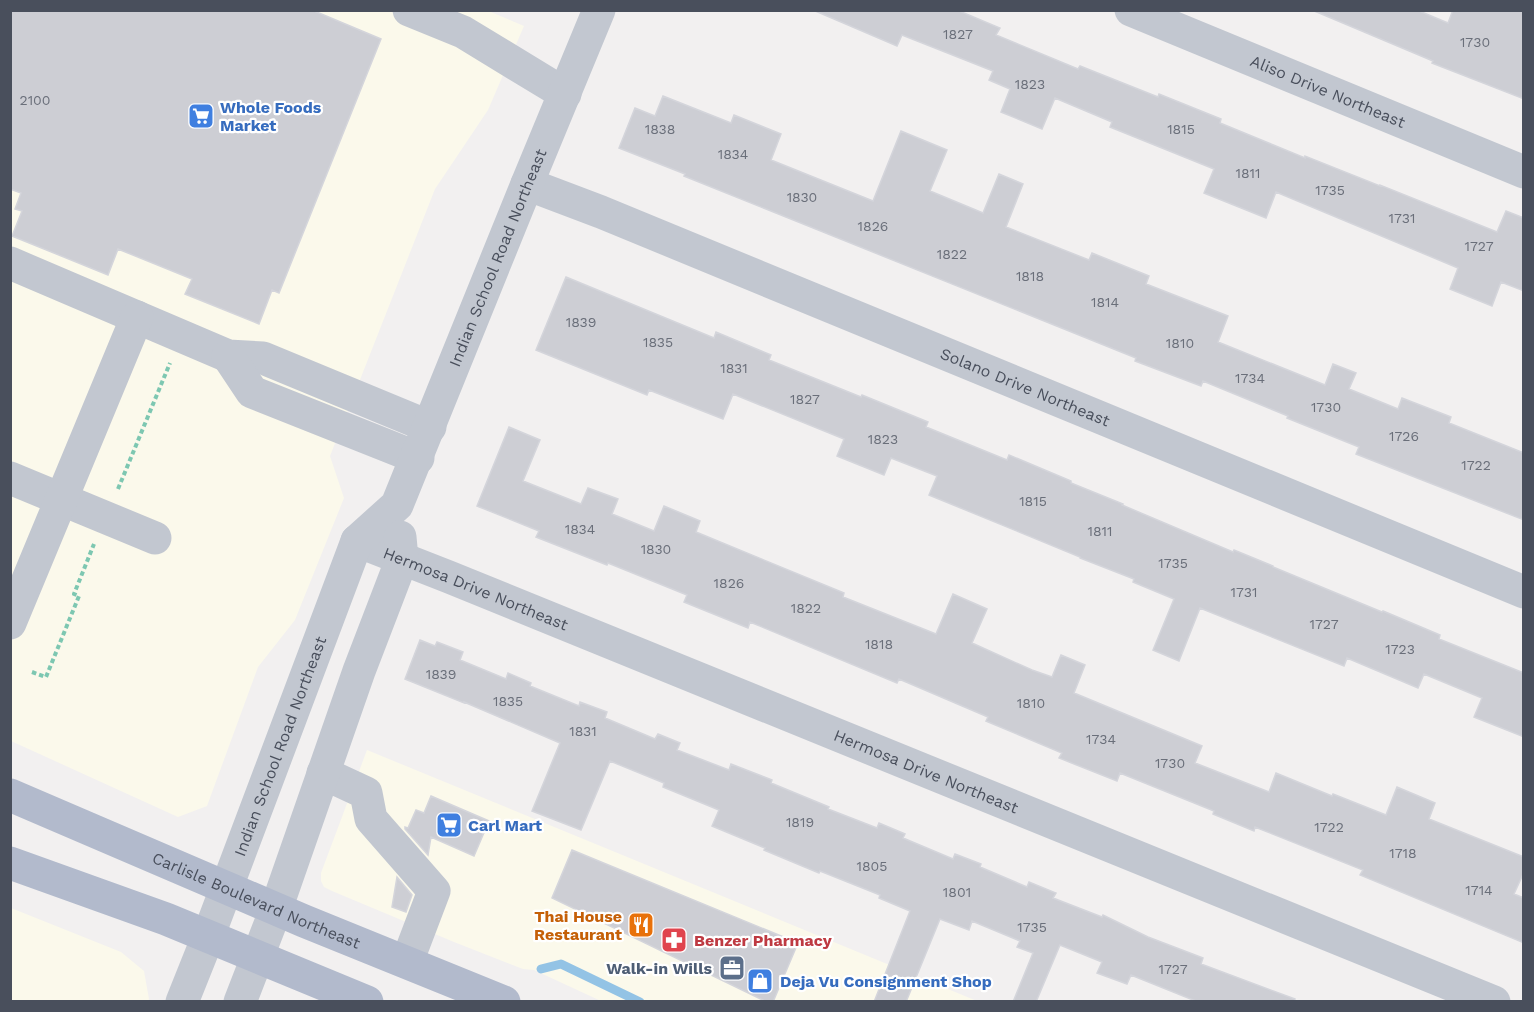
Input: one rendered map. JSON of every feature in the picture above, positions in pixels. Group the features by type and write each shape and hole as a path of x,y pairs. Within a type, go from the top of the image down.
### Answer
{"main road":[{"name":"Carlisle Boulevard Northeast","path":"10,795 276,909 504,1002"},
{"path":"10,863 166,919 258,957 330,995 367,1002"}],"street":[{"path":"409,10 463,32 565,94"},
{"name":"Indian School Road Northeast","path":"182,1002 357,541 397,505 599,10"},
{"name":"Aliso Drive Northeast","path":"1131,10 1524,172"},
{"name":"Solano Drive Northeast","path":"527,184 645,230 1524,592"},
{"path":"10,263 228,356 263,358 430,427"},
{"path":"10,623 137,316"},
{"path":"228,356 252,392 418,458"},
{"path":"10,478 154,538"},
{"name":"Indian School Road Northeast","path":"240,1002 276,909 358,671 402,559 397,505"},
{"name":"Hermosa Drive Northeast","path":"357,541 1494,1002"},
{"path":"323,772 366,793 370,819 434,891 407,962"}],"path":[{"path":"116,493 171,359"},
{"path":"33,672 46,677 79,596 74,594 95,542"}],"shaded area":[{"path":"486,10 524,26 488,110 435,189 330,456 344,498 295,620 258,667 207,806 178,817 11,741 11,11"},
{"path":"367,750 977,1001 601,1001 534,970 523,969 454,942 332,891 324,887 321,881 321,873"},
{"path":"11,908 121,952 144,971 148,1001 11,1001"}],"building":[{"name":"Whole Foods Market","path":"10,10 312,10 381,39 279,293 272,290 259,324 185,294 192,279 118,249 108,275 12,236 22,211 15,209 21,193 10,189"},
{"path":"813,10 957,10 1000,28 996,35 1078,69 1080,66 1158,97 1159,94 1221,119 1220,123 1305,158 1305,156 1497,232 1506,211 1524,218 1524,291 1501,282 1492,306 1450,289 1458,268 1276,192 1266,218 1204,193 1214,169 1110,127 1112,122 1055,98 1042,129 1001,112 1010,89 989,80 993,71 902,35 897,46"},
{"path":"1312,10 1417,10 1448,23 1453,10 1524,10 1524,99 1432,63 1433,61"},
{"path":"663,96 731,123 734,115 781,134 771,160 873,201 901,131 947,150 930,191 983,213 999,174 1023,184 1006,227 1089,260 1092,253 1149,276 1146,284 1228,316 1218,342 1325,385 1333,364 1356,373 1349,389 1398,409 1402,398 1451,417 1449,423 1524,453 1524,520 1356,454 1359,447 1203,381 1201,386 1135,361 1136,358 619,148 635,108 655,116"},
{"path":"566,277 714,338 716,332 771,355 769,360 928,422 926,427 1007,460 1009,455 1233,552 1234,550 1440,635 1439,639 1524,673 1524,737 1474,717 1482,698 1424,674 1418,688 1347,658 1344,666 1200,608 1179,661 1153,650 1174,599 1133,582 1134,579 929,495 937,476 891,458 884,475 837,456 844,439 733,394 723,419 649,390 647,395 536,350"},
{"path":"509,427 540,440 523,481 581,504 588,488 618,499 612,514 654,531 664,506 700,521 696,532 844,593 843,597 936,634 953,594 987,609 972,643 1052,677 1061,655 1085,665 1074,693 1202,746 1195,763 1269,792 1276,773 1386,815 1397,787 1435,803 1429,819 1524,857 1524,872 1514,894 1524,898 1524,943 1360,875 1363,870 1255,827 1254,831 1213,814 1214,811 1120,773 1117,781 1059,758 1062,753 986,721 988,717 899,679 897,683 750,622 748,628 684,602 687,595 536,537 539,531 477,506"},
{"path":"420,640 435,646 437,642 463,652 460,660 506,679 508,673 531,683 530,686 579,706 580,702 607,712 605,718 655,739 658,734 680,743 677,750 729,770 731,764 772,780 771,783 829,807 828,809 877,828 879,823 905,834 903,838 953,859 955,854 1027,887 1029,882 1056,893 1053,898 1102,917 1103,915 1148,937 1203,958 1201,964 1295,999 1294,1002 1198,1002 1131,975 1127,984 1097,973 1102,962 1060,945 1036,1002 1013,1002 1033,953 1017,947 1020,941 972,921 969,930 940,919 906,1002 874,1002 910,911 879,898 880,895 820,871 819,873 712,826 719,810 663,787 664,783 610,761 581,830 532,811 560,743 405,679"},
{"name":"Carl Mart","path":"431,796 489,821 474,856 431,837 428,855 405,829 405,827 408,828 416,810 424,813"},
{"path":"572,850 798,943 773,1002 767,1002 552,898"},
{"path":"397,877 412,895 406,912 392,907"}],"waterway":[{"path":"541,969 561,964 640,1002"}],"place":[{"name":"Whole Foods Market","path":"201,116"},
{"name":"Carl Mart","path":"449,825"},
{"name":"Thai House Restaurant","path":"641,925"},
{"name":"Benzer Pharmacy","path":"674,940"},
{"name":"Walk-in Wills","path":"732,968"},
{"name":"Deja Vu Consignment Shop","path":"760,981"}]}
